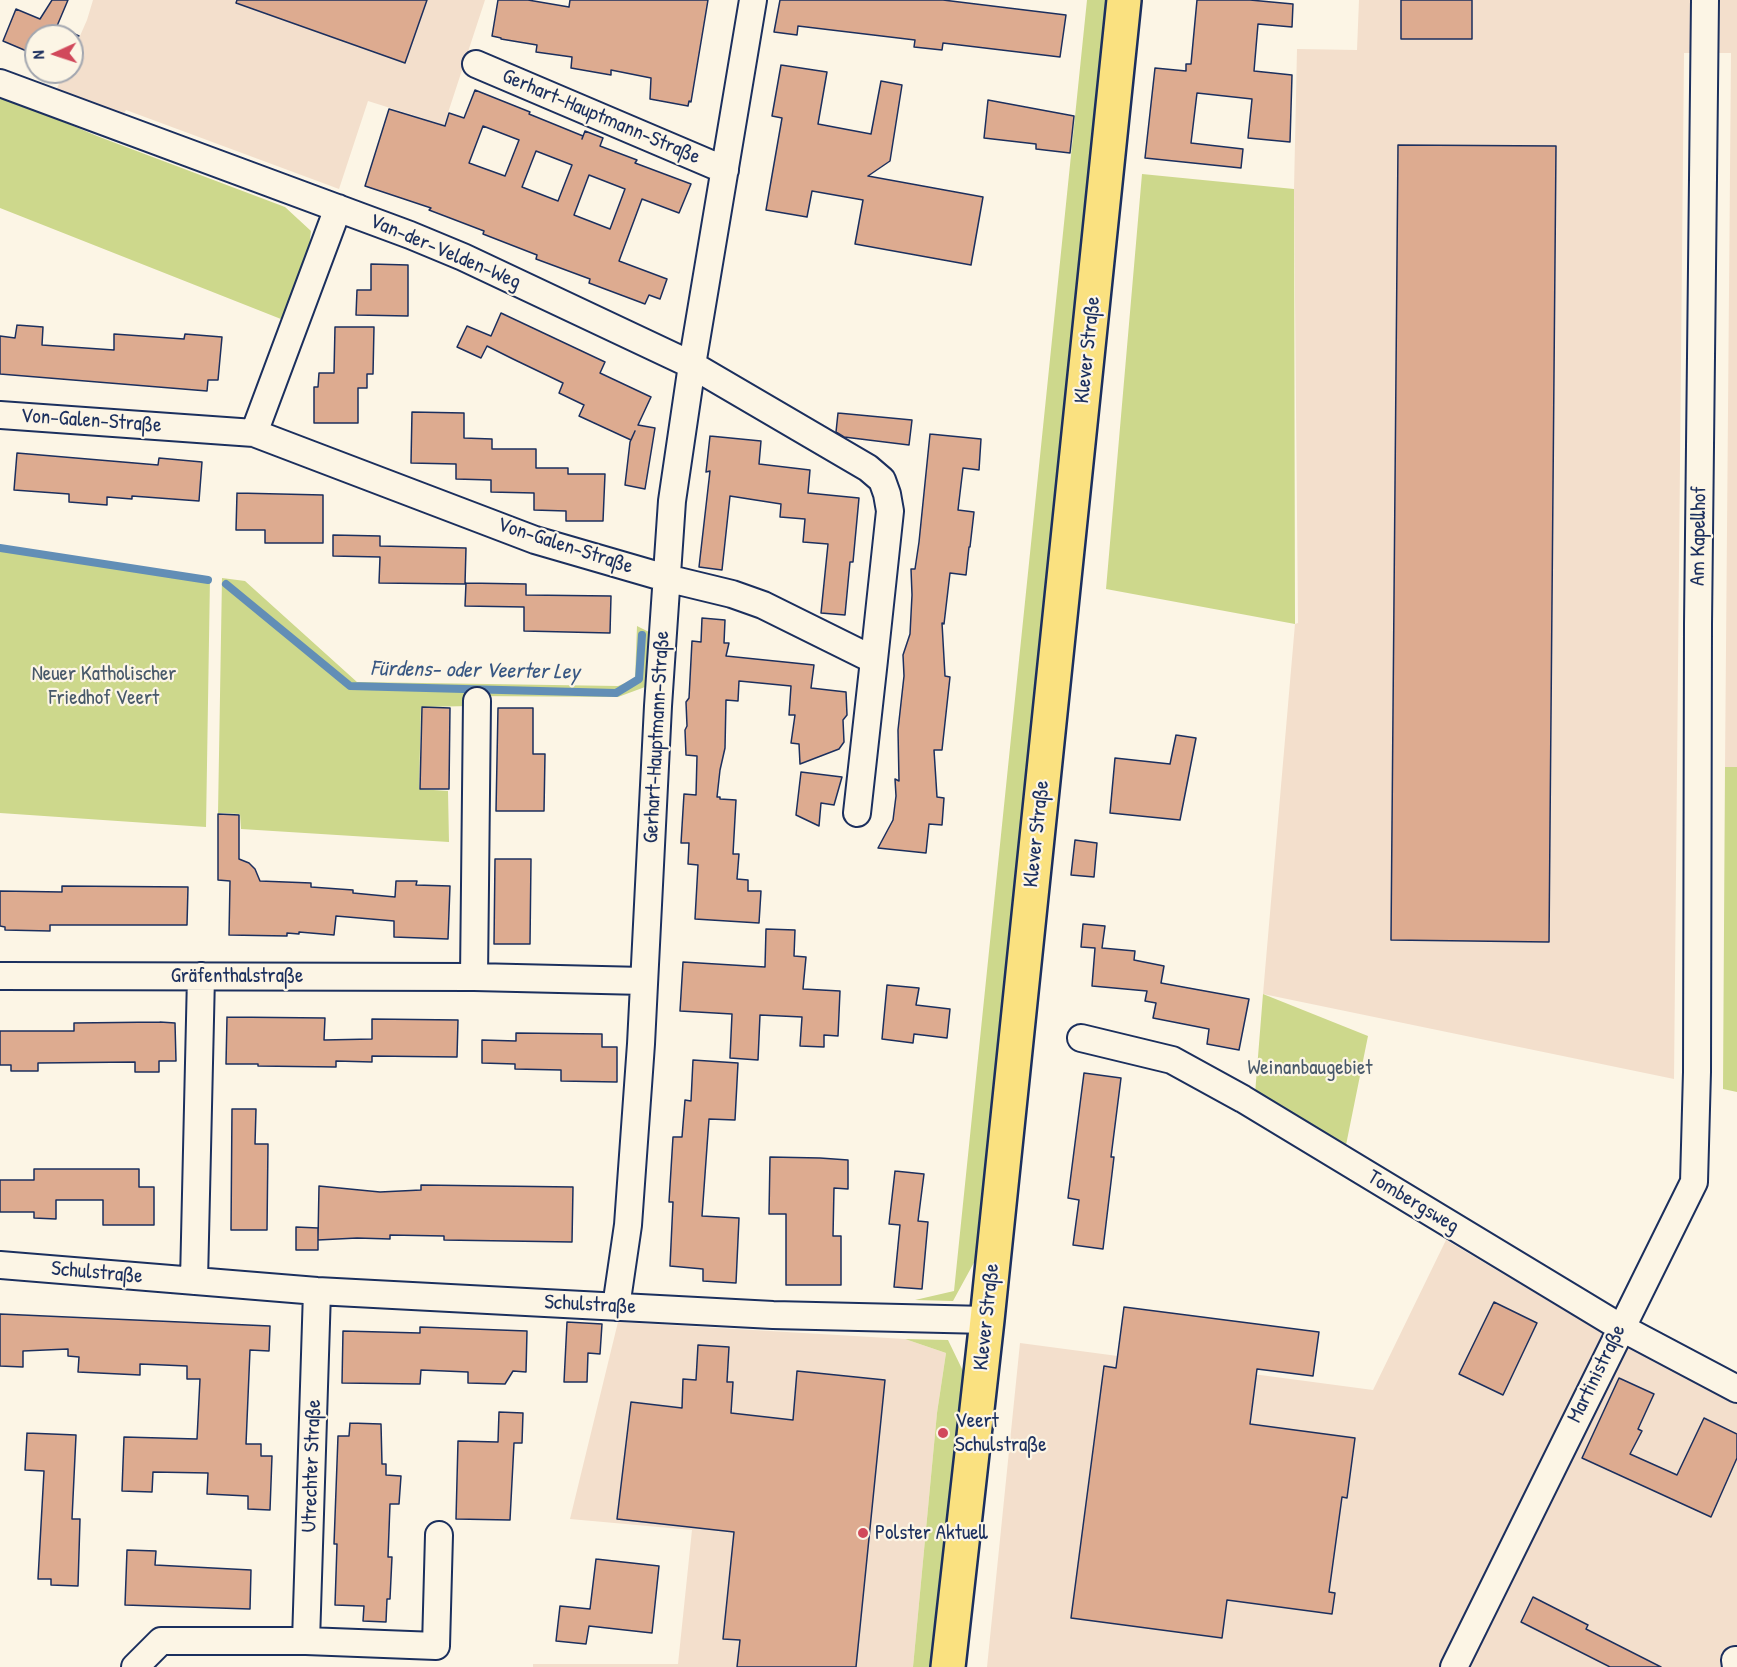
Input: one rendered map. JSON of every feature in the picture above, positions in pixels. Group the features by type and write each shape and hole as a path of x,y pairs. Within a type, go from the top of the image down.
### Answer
{"main road":[{"name":"Klever Straße","path":"948,1667 987,1320 1124,0"}],"street":[{"name":"Gerhart-Hauptmann-Straße","path":"616,1307 628,1225 672,501 692,365 753,0"},
{"name":"Am Kapellhof","path":"1697,1072 1698,624 1705,0"},
{"name":"Gerhart-Hauptmann-Straße","path":"476,64 725,170"},
{"name":"Van-der-Velden-Weg","path":"0,83 338,208 463,257 692,365 868,468 882,480 890,512 874,660"},
{"path":"254,433 338,208"},
{"name":"Von-Galen-Straße","path":"0,415 254,433 535,540 666,578 732,594 763,605 874,660"},
{"path":"857,813 874,660"},
{"path":"474,977 477,701"},
{"name":"Gräfenthalstraße","path":"0,976 474,977 644,981"},
{"path":"194,1281 201,976"},
{"name":"Tombergsweg","path":"1081,1038 1172,1060 1243,1100 1620,1327 1737,1389"},
{"name":"Martinistraße","path":"1454,1667 1620,1327 1694,1182 1697,1072"},
{"name":"Schulstraße","path":"0,1265 317,1291 773,1315 987,1320"},
{"name":"Utrechter Straße","path":"306,1641 317,1291"},
{"path":"135,1667 161,1641 306,1641 436,1646 439,1535"}],"shaded area":[{"path":"93,0 485,0 444,125 368,101 339,189 126,110 121,119 55,93 59,84 84,84 84,27"},
{"path":"1359,0 1737,0 1737,767 1725,767 1731,53 1684,53 1674,1079 1263,994 1295,624 1298,623 1294,189 1297,49 1357,50"},
{"path":"1446,1240 1655,1362 1737,1402 1737,1667 987,1667 1020,1343 1373,1390"},
{"path":"618,1322 905,1339 946,1353 937,1413 913,1667 533,1667 533,1664 678,1664 692,1530 570,1519"}],"green space":[{"path":"1087,0 1106,0 977,1257 953,1301 915,1300 954,1291"},
{"path":"0,95 97,136 285,207 311,231 308,257 286,321 0,208"},
{"path":"1142,174 1294,189 1295,624 1106,589"},
{"name":"Neuer Katholischer Friedhof Veert","path":"0,545 210,577 206,827 0,813"},
{"path":"222,578 245,581 357,682 618,686 635,679 637,626 649,632 645,687 618,697 472,696 471,706 421,707 419,789 448,791 449,842 241,829 240,814 218,813"},
{"path":"1725,767 1737,767 1737,1092 1723,1089"},
{"name":"Weinanbaugebiet","path":"1263,994 1368,1036 1345,1150 1255,1094"},
{"path":"905,1339 948,1340 963,1371 934,1667 913,1667 937,1413 946,1353"}],"building":[{"path":"52,0 68,0 58,24 24,24 24,50 3,41 16,9 40,19"},
{"path":"237,0 427,0 405,63 236,3"},
{"path":"498,0 528,0 569,7 570,0 708,0 691,102 689,101 688,106 650,99 651,78 611,70 611,75 571,68 572,57 536,52 537,45 492,36"},
{"path":"780,0 943,0 1066,15 1060,57 943,43 942,50 914,47 915,40 798,26 797,35 774,32"},
{"path":"1197,0 1250,0 1293,4 1292,27 1258,24 1254,71 1292,75 1290,142 1248,138 1252,99 1197,93 1191,143 1243,149 1241,168 1145,158 1155,68 1186,71 1186,64 1191,64"},
{"path":"1401,0 1472,0 1472,39 1401,39"},
{"path":"781,65 827,72 818,124 871,134 881,81 902,85 890,161 868,176 983,197 971,265 855,244 863,200 812,191 807,217 766,210 782,118 772,116"},
{"path":"475,90 583,136 582,139 585,131 603,138 600,146 637,160 635,163 691,184 679,213 642,199 619,261 667,279 660,299 649,295 645,304 589,283 590,279 536,259 537,255 429,210 431,208 365,186 389,109 445,126 449,113 464,118","holes":["483,126 519,140 505,176 469,163","536,151 572,165 558,201 522,187","589,175 625,189 610,229 574,215"]},
{"path":"988,100 1074,116 1070,153 1036,149 1036,144 984,138"},
{"path":"1398,145 1556,146 1549,942 1391,940"},
{"path":"371,264 408,265 408,316 356,315 357,290 371,290"},
{"path":"501,313 605,362 600,373 651,397 638,425 655,428 645,489 625,485 631,440 579,416 584,405 559,393 563,383 487,346 481,358 457,347 467,326 491,336"},
{"path":"17,325 43,327 42,345 114,350 114,334 184,339 185,334 222,337 218,380 208,380 207,391 0,374 0,336 15,338"},
{"path":"335,327 374,327 373,374 367,374 367,388 358,388 358,423 314,423 314,387 318,387 319,373 334,373"},
{"path":"412,412 464,413 464,438 492,439 492,449 536,449 536,468 568,468 568,474 605,474 603,521 566,521 566,511 534,510 534,493 491,492 491,480 456,479 456,464 411,463"},
{"path":"838,413 912,420 909,445 844,437 836,432"},
{"path":"930,434 981,439 979,470 963,468 958,510 974,512 966,575 950,573 944,624 942,623 945,676 950,677 942,750 934,750 937,797 944,798 942,825 929,824 926,853 878,848 893,820 896,796 895,779 899,781 898,730 904,676 903,655 910,634 911,569 915,569 919,542"},
{"path":"710,436 761,441 759,464 810,470 808,493 859,498 845,615 821,613 828,544 803,542 805,519 780,517 781,504 730,496 722,570 699,567 710,471 706,472"},
{"path":"17,453 158,465 159,458 202,462 199,501 132,496 132,499 107,497 107,505 69,502 69,494 14,490"},
{"path":"237,493 323,495 323,543 265,543 265,530 236,530"},
{"path":"333,535 380,536 380,546 466,548 465,584 379,583 380,557 333,556"},
{"path":"466,583 526,584 526,595 611,596 610,633 524,631 524,607 465,606"},
{"path":"702,618 725,620 724,643 729,643 726,656 814,665 811,688 846,692 847,715 843,720 844,742 839,749 800,764 799,744 791,743 795,715 789,715 791,686 739,681 738,701 726,700 725,748 717,797 736,800 733,854 739,854 737,879 748,880 748,891 761,891 759,923 695,919 698,865 688,864 689,843 681,843 684,794 696,795 697,756 686,755 685,730 692,641 701,642"},
{"path":"422,707 450,708 449,789 420,789"},
{"path":"498,708 533,708 533,754 545,754 544,811 496,811"},
{"path":"1176,735 1196,738 1180,820 1110,813 1115,758 1170,764"},
{"path":"801,772 842,777 834,805 821,803 819,826 796,815"},
{"path":"218,814 239,815 239,859 249,863 255,869 260,881 311,883 311,887 353,890 353,893 395,897 396,881 417,881 416,885 450,886 448,939 394,937 394,921 336,916 334,935 299,932 299,934 287,933 287,936 229,935 230,881 218,880"},
{"path":"1075,840 1097,843 1094,877 1071,875"},
{"path":"495,859 531,859 530,944 494,944"},
{"path":"62,886 188,887 187,925 50,925 50,931 5,930 5,927 0,926 0,891 62,892"},
{"path":"1083,924 1105,926 1102,948 1135,951 1134,960 1164,966 1161,983 1249,999 1239,1050 1207,1044 1209,1029 1153,1018 1156,1003 1145,1001 1147,991 1092,986 1095,948 1081,947"},
{"path":"766,929 795,930 794,956 806,957 803,989 840,991 838,1036 824,1035 824,1047 800,1046 802,1017 760,1015 758,1060 730,1058 732,1014 680,1011 683,962 765,967"},
{"path":"887,985 919,988 916,1005 950,1009 947,1038 914,1034 913,1043 882,1039"},
{"path":"227,1017 325,1018 324,1040 372,1039 372,1019 458,1020 457,1057 372,1056 372,1062 336,1061 336,1067 226,1064"},
{"path":"74,1023 175,1023 176,1061 159,1061 159,1072 135,1072 135,1062 38,1063 38,1071 11,1071 11,1065 0,1065 0,1031 74,1031"},
{"path":"516,1033 602,1034 602,1047 617,1047 617,1082 561,1081 561,1070 515,1069 515,1064 482,1063 482,1040 516,1041"},
{"path":"693,1060 738,1063 735,1120 709,1119 702,1216 739,1218 736,1283 703,1281 703,1269 670,1266 673,1202 669,1202 673,1137 682,1137 685,1100 691,1101"},
{"path":"1084,1073 1121,1078 1103,1249 1073,1245 1079,1200 1068,1198"},
{"path":"232,1109 256,1109 255,1144 268,1144 267,1230 231,1230"},
{"path":"770,1157 848,1160 848,1189 834,1188 833,1236 841,1236 841,1285 786,1285 786,1214 769,1214"},
{"path":"34,1169 139,1169 139,1187 154,1187 154,1225 103,1225 103,1200 56,1200 56,1219 34,1218 34,1212 0,1212 0,1180 34,1180"},
{"path":"895,1171 924,1174 918,1221 928,1222 922,1289 894,1287 900,1225 889,1224"},
{"path":"421,1185 573,1187 572,1242 444,1240 444,1236 390,1235 390,1239 318,1240 319,1186 380,1192 421,1190"},
{"path":"296,1227 318,1228 318,1250 296,1250"},
{"path":"1494,1302 1537,1323 1503,1395 1459,1374"},
{"path":"1124,1307 1319,1332 1313,1376 1257,1369 1250,1424 1355,1438 1347,1498 1342,1497 1329,1592 1335,1593 1332,1614 1227,1600 1222,1638 1071,1618 1104,1366 1116,1368"},
{"path":"0,1314 270,1326 269,1351 250,1350 246,1444 261,1444 261,1456 272,1456 270,1510 248,1509 248,1496 207,1494 208,1473 153,1472 152,1492 122,1491 124,1437 197,1439 200,1379 187,1379 187,1366 140,1364 140,1375 78,1372 79,1357 68,1356 68,1349 23,1351 23,1367 0,1366"},
{"path":"567,1322 602,1324 600,1354 588,1353 587,1382 564,1382"},
{"path":"420,1327 527,1331 526,1372 513,1371 505,1384 468,1383 468,1372 421,1370 420,1384 342,1383 343,1331 420,1333"},
{"path":"698,1345 729,1347 727,1382 733,1382 731,1413 793,1420 797,1371 885,1380 856,1667 737,1667 740,1640 723,1639 734,1532 617,1519 631,1402 682,1408 683,1379 696,1380"},
{"path":"1619,1378 1654,1394 1638,1429 1642,1431 1630,1454 1677,1475 1704,1418 1737,1434 1737,1458 1711,1517 1582,1458"},
{"path":"499,1412 523,1413 522,1443 514,1443 510,1520 456,1519 458,1441 498,1442"},
{"path":"350,1423 381,1424 382,1464 386,1464 386,1475 401,1476 399,1504 390,1504 388,1557 392,1557 390,1599 387,1599 386,1622 363,1621 364,1606 335,1605 337,1544 334,1544 338,1436 349,1436"},
{"path":"27,1433 76,1435 72,1519 80,1519 78,1586 51,1585 51,1579 38,1579 44,1471 25,1470"},
{"path":"127,1550 156,1551 155,1565 251,1570 250,1609 125,1605"},
{"path":"596,1559 659,1566 652,1633 589,1626 586,1644 556,1641 560,1606 590,1609"},
{"path":"1533,1597 1588,1625 1586,1629 1661,1667 1610,1667 1521,1622"}],"waterway":[{"name":"Fürdens- oder Veerter Ley","path":"0,548 208,580"},
{"name":"Fürdens- oder Veerter Ley","path":"226,584 350,686 616,693 639,679 642,635"}],"place":[{"name":"Veert Schulstraße","path":"943,1433"},
{"name":"Polster Aktuell","path":"863,1533"}]}
